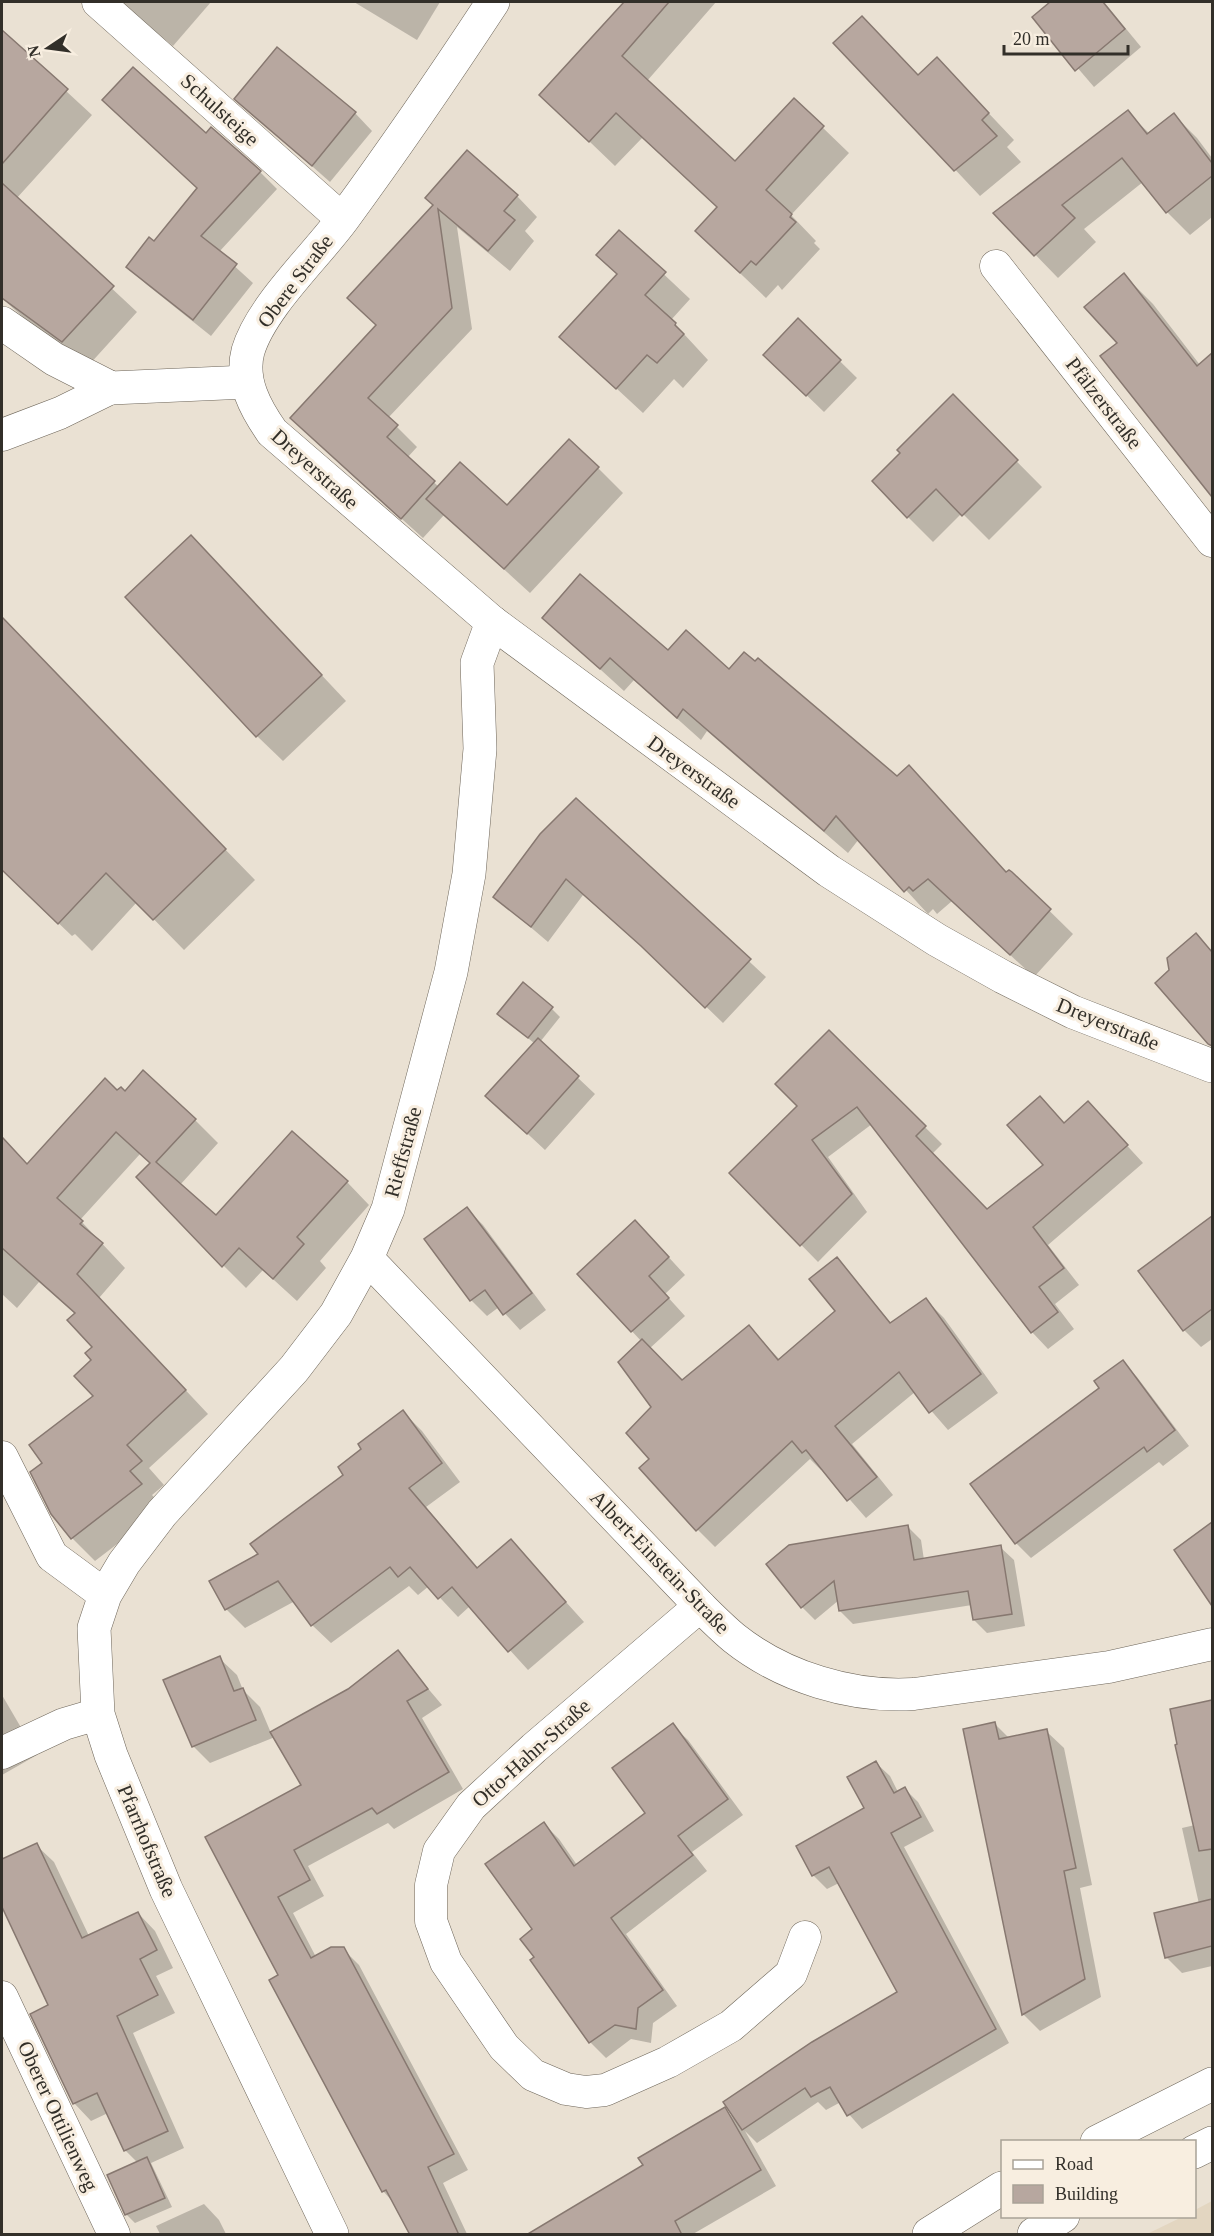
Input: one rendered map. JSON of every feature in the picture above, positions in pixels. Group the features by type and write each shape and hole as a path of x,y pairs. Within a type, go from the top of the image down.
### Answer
{"street":[{"name":"Schulsteige","path":"98,2 342,219"},
{"name":"Obere Straße","path":"247,382 248,353 260,323 342,219 494,2"},
{"name":"Pfälzerstraße","path":"996,266 1212,541"},
{"path":"2,323 54,359 111,388"},
{"path":"2,435 60,413 111,388 247,382"},
{"name":"Dreyerstraße","path":"247,382 256,409 272,432 492,622 829,871 937,940 1073,1012 1212,1066"},
{"name":"Rieffstraße","path":"105,1595 124,1563 162,1513 294,1369 336,1314 367,1258 388,1209 451,972 469,874 480,749 477,663 492,622"},
{"name":"Albert-Einstein-Straße","path":"367,1258 700,1606 735,1638 778,1665 852,1691 883,1696 914,1694 1109,1667 1212,1644"},
{"path":"2,1457 52,1556 105,1595"},
{"name":"Pfarrhofstraße","path":"105,1595 94,1628 98,1714 111,1755 166,1889 332,2235"},
{"name":"Otto-Hahn-Straße","path":"700,1606 534,1748 471,1806 439,1851 431,1885 431,1921 446,1962 504,2047 532,2075 566,2089 586,2092 605,2090 668,2062 731,2026 791,1974 805,1937"},
{"path":"2,1753 64,1724 98,1714"},
{"name":"Oberer Ottilienweg","path":"2,1997 114,2235"},
{"path":"1101,2140 1212,2084"},
{"path":"1196,2150 1212,2143"},
{"path":"929,2235 1001,2189"},
{"path":"1034,2235 1061,2218"}],"shaded area":[{"path":"1212,2201 1212,2234 1147,2234 1180,2218 1196,2218 1196,2209"}],"building":[{"path":"624,2 669,2 622,56 735,161 794,98 824,126 766,190 792,214 790,217 796,222 756,265 751,261 740,273 695,231 717,207 616,113 589,142 539,95"},
{"path":"1050,2 1103,2 1125,29 1075,71 1032,17"},
{"path":"862,16 918,75 937,57 989,113 982,120 997,136 954,171 833,43"},
{"path":"2,30 68,89 2,164"},
{"path":"277,47 356,112 312,166 234,99"},
{"path":"133,67 206,133 211,127 261,171 201,236 237,264 193,320 126,267 149,237 154,241 197,188 102,100"},
{"path":"1128,110 1147,134 1174,113 1212,163 1212,176 1166,213 1122,158 1062,205 1075,218 1034,256 993,213"},
{"path":"467,150 518,195 504,211 515,220 488,251 438,209 452,308 368,398 398,425 387,437 435,481 401,519 290,418 376,325 347,298 433,205 425,198"},
{"path":"2,183 114,286 62,342 2,298"},
{"path":"619,230 666,272 645,295 676,323 675,325 684,334 657,363 647,355 616,389 559,337 617,274 596,255"},
{"path":"1124,273 1197,366 1212,353 1212,497 1100,356 1117,343 1084,307"},
{"path":"798,318 841,360 806,396 763,355"},
{"path":"953,394 1018,460 962,516 936,489 907,518 872,481 900,453 897,450"},
{"path":"569,439 599,467 504,569 426,499 460,462 507,505"},
{"path":"191,535 322,675 256,737 125,597"},
{"path":"580,574 668,650 686,630 729,669 744,652 755,661 758,658 897,776 909,765 1006,872 1009,870 1012,872 1051,909 1010,955 928,879 913,891 909,887 904,892 836,816 824,831 683,709 677,718 610,658 600,669 542,618"},
{"path":"2,617 226,849 153,920 106,873 58,924 2,870"},
{"path":"576,798 751,959 705,1008 641,946 566,879 531,927 493,897 540,834"},
{"path":"1196,933 1212,952 1212,1046 1155,983 1169,970 1167,958"},
{"path":"523,982 553,1007 528,1038 497,1014"},
{"path":"829,1030 926,1126 916,1136 987,1209 1043,1165 1007,1125 1040,1096 1064,1123 1088,1101 1128,1145 1033,1227 1064,1268 1039,1287 1058,1312 1031,1333 857,1107 812,1140 852,1194 800,1246 729,1173 797,1106 775,1084"},
{"path":"538,1038 579,1076 527,1134 485,1096"},
{"path":"143,1070 196,1119 156,1162 216,1215 292,1131 348,1181 297,1237 304,1244 273,1279 239,1248 222,1267 136,1177 150,1163 116,1132 57,1198 83,1221 80,1224 103,1243 77,1274 186,1390 127,1445 142,1461 130,1471 142,1484 71,1539 51,1514 30,1472 42,1463 29,1445 93,1396 74,1376 91,1360 85,1353 92,1347 67,1320 75,1313 2,1248 2,1137 27,1164 105,1078 117,1090 121,1087 125,1091"},
{"path":"467,1207 532,1293 503,1315 485,1290 470,1301 424,1239"},
{"path":"1212,1216 1212,1309 1183,1331 1138,1271"},
{"path":"635,1220 669,1257 649,1276 669,1298 631,1332 577,1274"},
{"path":"837,1257 890,1323 926,1298 981,1374 929,1413 899,1372 835,1426 877,1477 847,1501 806,1450 802,1453 792,1441 696,1531 639,1468 649,1459 626,1433 651,1407 618,1362 642,1339 682,1380 749,1325 778,1360 835,1311 809,1279"},
{"path":"1123,1360 1175,1430 1147,1452 1144,1447 1015,1544 970,1484 1099,1388 1094,1381"},
{"path":"403,1410 442,1463 409,1488 477,1568 511,1539 566,1602 508,1652 452,1587 438,1599 410,1567 398,1577 390,1567 311,1626 278,1581 225,1610 209,1581 258,1554 250,1544 343,1475 338,1467 361,1449 358,1444"},
{"path":"1212,1522 1212,1606 1174,1550"},
{"path":"908,1525 914,1560 1001,1545 1012,1614 973,1620 968,1591 839,1611 834,1581 801,1608 766,1564 789,1545"},
{"path":"398,1650 428,1689 407,1701 449,1772 377,1814 372,1808 294,1850 310,1880 278,1897 311,1958 331,1947 344,1947 454,2154 428,2167 459,2235 410,2235 386,2190 382,2192 269,1980 278,1975 205,1837 301,1785 270,1732 348,1689"},
{"path":"220,1656 234,1691 243,1688 256,1720 192,1747 163,1680"},
{"path":"1212,1700 1212,1849 1199,1851 1175,1745 1177,1744 1170,1709"},
{"path":"995,1722 999,1739 1047,1729 1076,1868 1064,1871 1085,1979 1022,2015 963,1729"},
{"path":"673,1723 728,1799 678,1836 693,1855 611,1918 663,1990 638,2008 636,2029 615,2025 589,2043 530,1960 534,1957 520,1939 532,1929 485,1864 544,1822 574,1866 645,1813 612,1768"},
{"path":"876,1761 894,1793 905,1787 921,1817 891,1833 996,2029 847,2116 830,2087 811,2097 805,2088 742,2130 723,2102 812,2042 897,1992 829,1867 812,1876 796,1846 864,1808 847,1777"},
{"path":"37,1843 82,1938 138,1912 157,1950 140,1959 158,1995 117,2016 168,2131 124,2151 97,2093 73,2104 30,2014 48,2005 2,1907 2,1859"},
{"path":"1212,1899 1212,1946 1165,1958 1154,1913"},
{"path":"725,2107 761,2170 675,2221 682,2235 526,2235 643,2165 638,2158"},
{"path":"147,2157 165,2198 125,2215 107,2175"}]}
